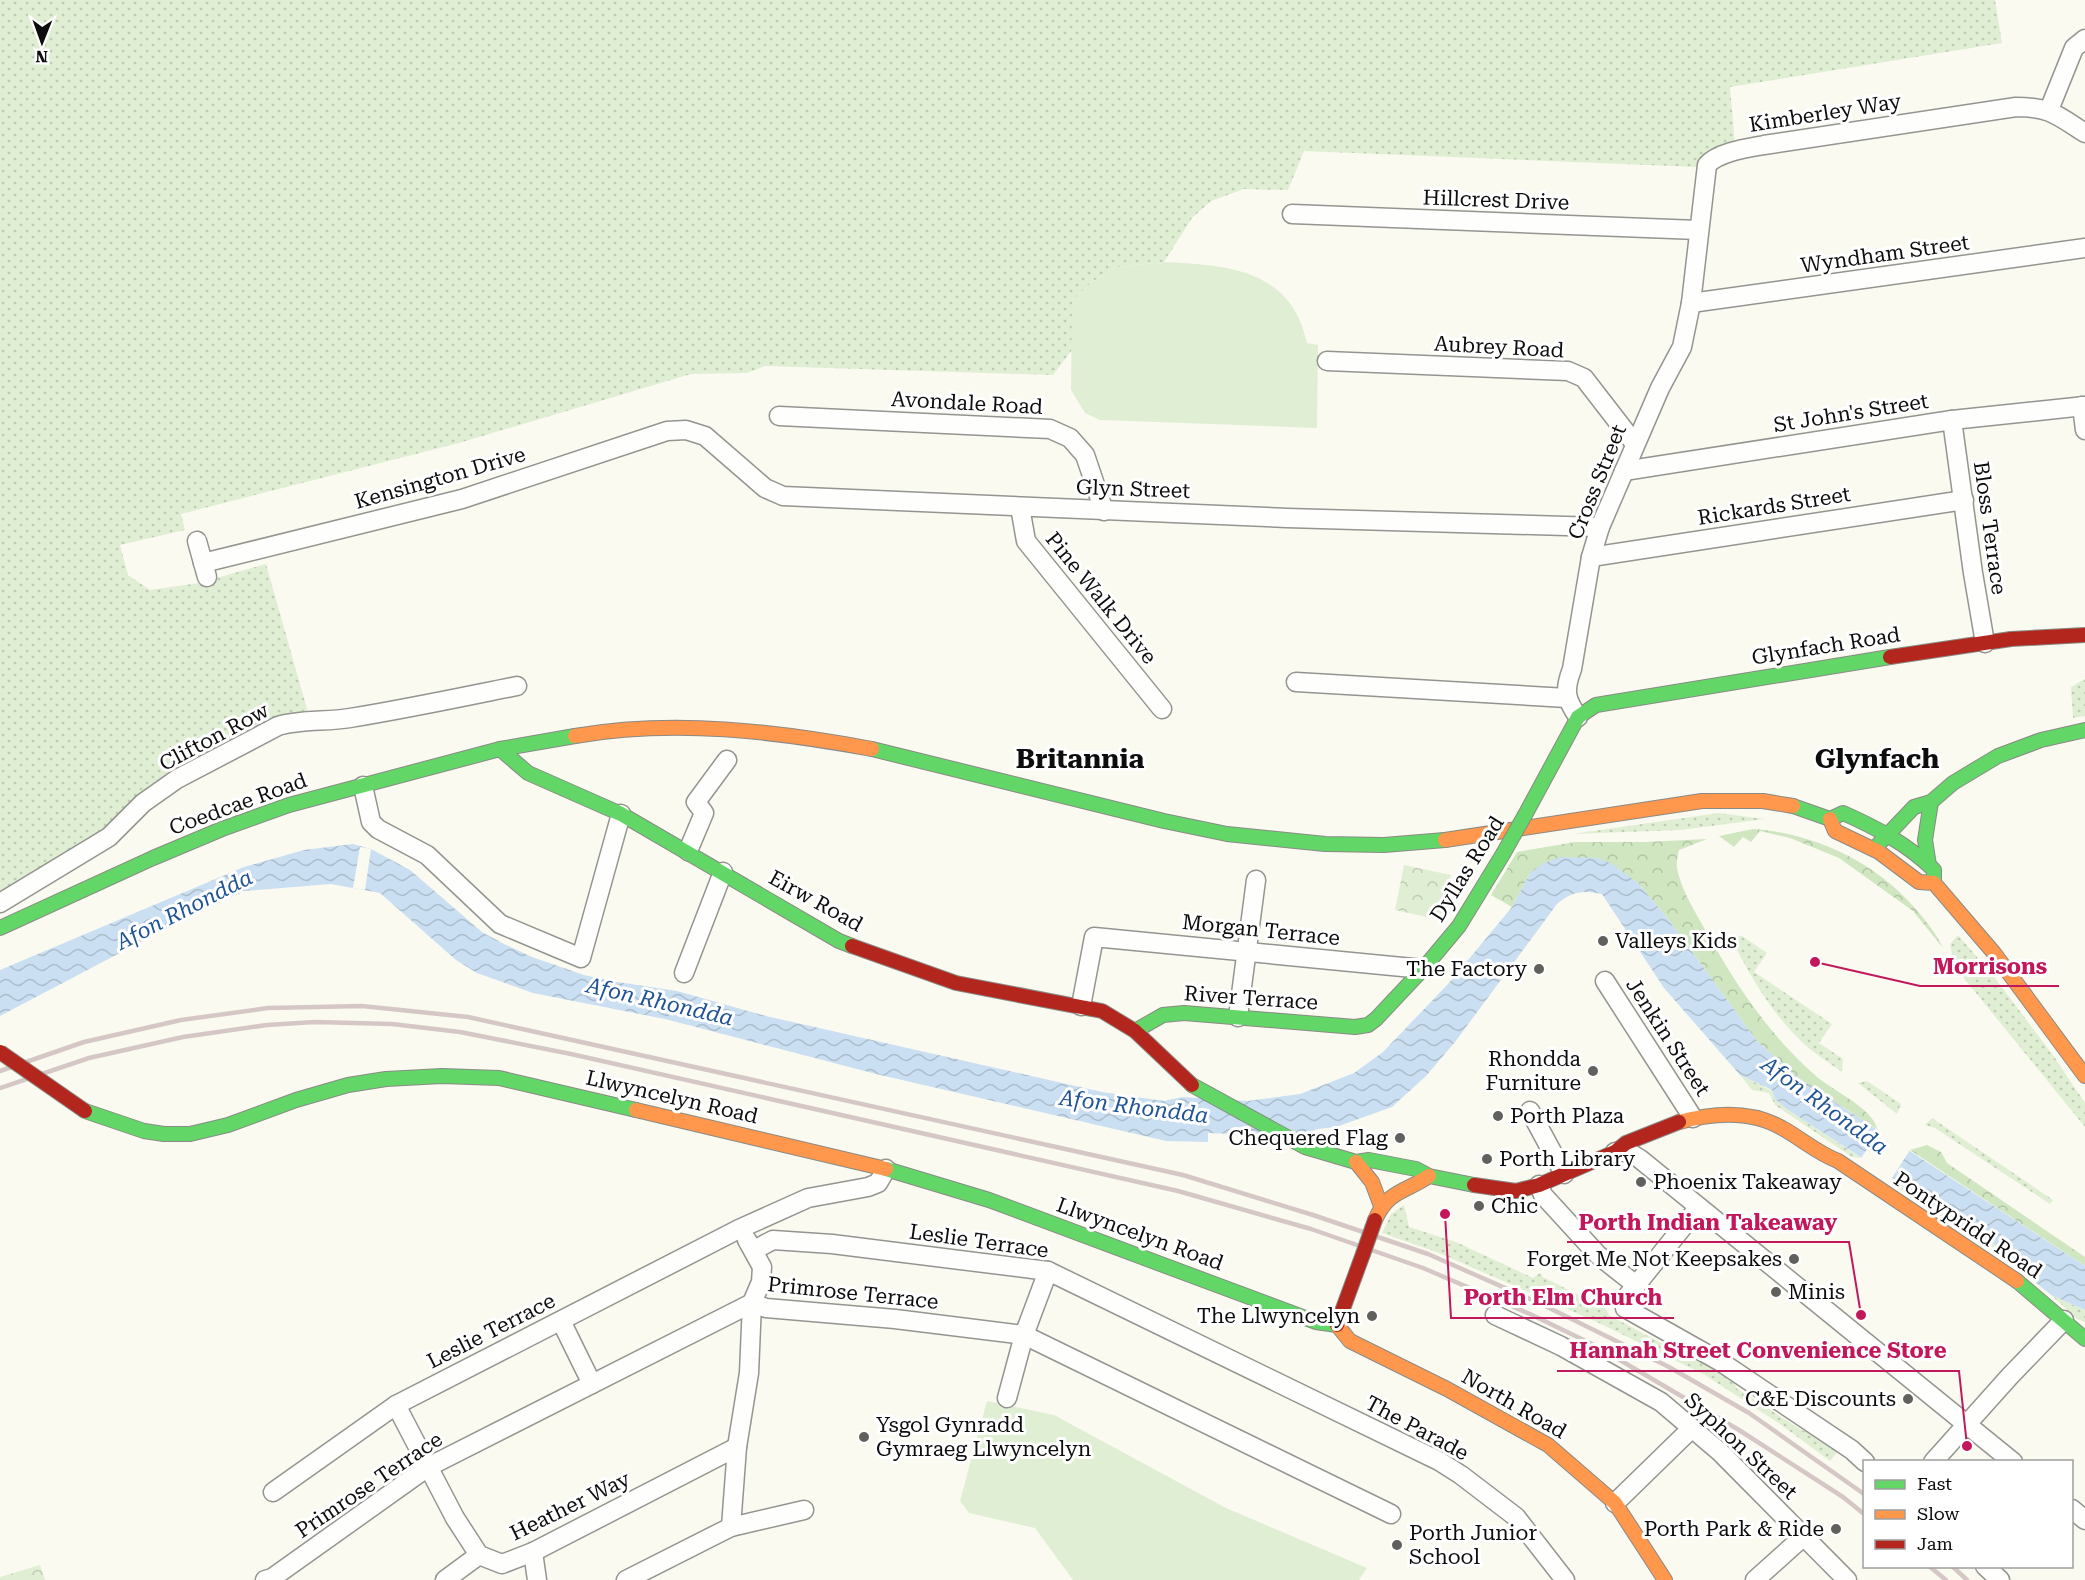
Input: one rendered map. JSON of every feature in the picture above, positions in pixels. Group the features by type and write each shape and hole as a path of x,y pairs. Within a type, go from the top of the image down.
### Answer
{"main road":[{"name":"Glynfach Road","path":"1578,717 1596,705 1744,680 2046,634 2085,635"},
{"name":"Dyllas Road","path":"1368,1025 1423,969 1459,926 1503,854 1578,717"},
{"name":"Coedcae Road","path":"0,928 153,858 222,829 289,805 500,749 586,734 663,728 735,729 813,738 896,754 1164,821 1227,834 1325,844 1384,845 1454,839 1702,801 1762,801 1801,808 1830,819"},
{"path":"1876,850 1895,848 1953,783 1998,756 2042,740 2085,730"},
{"name":"Eirw Road","path":"500,749 528,773 621,814 839,941 956,983 1102,1011 1135,1031"},
{"path":"1876,850 1887,834 1914,807 1930,809"},
{"path":"1929,865 1925,840 1930,809"},
{"path":"1934,883 1919,882 1876,850 1835,831 1830,819 1843,813 1887,834 1907,836 1934,870 1934,883 1975,929 2032,1002 2085,1076"},
{"name":"River Terrace","path":"1135,1031 1163,1015 1184,1013 1355,1027 1368,1025"},
{"name":"Pontypridd Road","path":"1135,1031 1195,1088 1292,1140 1322,1153 1356,1162 1369,1160 1416,1169 1429,1176 1508,1191 1539,1185 1616,1152 1632,1140 1668,1125 1719,1114 1752,1117 1781,1127 1822,1155 1838,1161 2014,1279 2085,1339"},
{"name":"Llwyncelyn Road","path":"0,1052 85,1111 135,1130 166,1135 213,1130 300,1099 349,1085 404,1076 458,1075 499,1078 886,1169 989,1200 1316,1322 1337,1325"},
{"path":"1356,1162 1373,1182 1381,1206"},
{"path":"1337,1325 1381,1206 1389,1202 1398,1192 1420,1183 1429,1176"},
{"name":"North Road","path":"1337,1325 1350,1341 1447,1389 1548,1445 1615,1503 1665,1580"}],"street":[{"path":"2049,110 2074,48 2085,39"},
{"name":"Kimberley Way","path":"1691,303 1707,165 1712,160 1739,150 2016,106 2049,110 2085,133"},
{"name":"Hillcrest Drive","path":"1292,214 1698,230"},
{"name":"Wyndham Street","path":"1691,303 2085,248"},
{"name":"Cross Street","path":"1567,698 1567,683 1572,669 1591,557 1600,527 1660,388 1682,347 1691,303"},
{"name":"Aubrey Road","path":"1327,361 1568,371 1584,378 1635,444"},
{"path":"2083,406 2085,430"},
{"name":"St John's Street","path":"1624,471 1952,420 2083,406"},
{"name":"Avondale Road","path":"779,416 1050,429 1070,438 1084,455 1104,511"},
{"name":"Bloss Terrace","path":"1952,420 1985,643"},
{"name":"Glyn Street","path":"686,430 705,436 765,488 783,496 1104,511 1600,527"},
{"name":"Kensington Drive","path":"197,541 205,570 462,499 667,431 686,430"},
{"name":"Rickards Street","path":"1591,557 1964,500"},
{"name":"Pine Walk Drive","path":"1020,507 1026,541 1162,709"},
{"path":"1296,682 1567,698 1578,717"},
{"name":"Clifton Row","path":"0,903 108,837 143,803 177,779 278,726 293,722 311,723 348,718 517,686"},
{"path":"688,851 704,813 696,802 727,760"},
{"path":"363,786 371,822 378,829 428,855 500,924 581,958 621,814"},
{"path":"684,973 723,872"},
{"path":"1238,1017 1256,880"},
{"name":"Morgan Terrace","path":"1081,1006 1094,937 1423,969"},
{"name":"Jenkin Street","path":"1605,981 1693,1118"},
{"path":"1530,1111 1564,1174"},
{"path":"1616,1152 1629,1152 1640,1159 2012,1460"},
{"name":"Leslie Terrace","path":"273,1492 396,1405 739,1229 808,1198 868,1187 878,1183 886,1169"},
{"path":"1539,1185 1543,1195 1598,1255 1636,1285"},
{"path":"1698,1208 1624,1299 1625,1308 1721,1362 1864,1460"},
{"path":"731,1527 737,1447 749,1373 752,1303 761,1282 762,1267 754,1250 739,1229"},
{"name":"Leslie Terrace","path":"754,1250 773,1240 832,1244 1048,1271 1219,1354"},
{"path":"1007,1398 1024,1335 1048,1271"},
{"name":"Primrose Terrace","path":"270,1579 428,1467 752,1303 766,1308 895,1319 1024,1335 1391,1514"},
{"name":"Syphon Street","path":"1495,1315 1561,1346 1661,1402 1720,1452 1847,1580"},
{"path":"1934,1460 2064,1320"},
{"path":"561,1321 592,1384"},
{"name":"The Parade","path":"1219,1354 1439,1461 1461,1475 1516,1517 1565,1580"},
{"path":"396,1405 455,1518 479,1555 444,1580"},
{"path":"1615,1503 1692,1428"},
{"name":"Heather Way","path":"479,1555 502,1564 533,1552 737,1447"},
{"path":"626,1580 731,1527 804,1510"},
{"path":"2073,1510 2085,1520"},
{"path":"1755,1580 1804,1536"},
{"path":"533,1552 537,1580"},
{"path":"1987,1568 2000,1580"}],"green space":[{"path":"0,0 1995,0 2002,43 1730,87 1735,145 1711,154 1697,167 1304,151 1288,190 1244,189 1211,201 1192,218 1164,262 1117,267 1092,282 1072,301 1072,350 1053,375 765,366 747,373 691,374 459,443 181,514 185,530 120,545 128,575 150,590 199,583 266,564 311,723 293,722 177,779 0,903"},
{"path":"1164,262 1233,269 1254,276 1272,286 1287,300 1299,318 1307,343 1318,345 1317,428 1100,420 1085,413 1071,390 1072,301 1092,282 1117,267"},
{"path":"2085,679 2085,716 2073,718 2071,687"},
{"path":"1719,813 1765,819 1680,830 1572,834"},
{"path":"1753,829 1777,832 1823,844 1866,866 1904,896 1930,926 1943,948 1913,911 1839,858 1790,838 1760,831 1751,842 1743,837 1734,847 1719,836"},
{"path":"1707,839 1679,850 1677,866 1688,898 1715,947 1753,1006 1782,1043 1816,1076 1861,1107 1877,1129 1797,1077 1757,1041 1668,919 1638,883 1530,873 1512,907 1491,895 1517,852 1575,842"},
{"path":"1404,865 1451,875 1440,920 1395,910"},
{"path":"1958,935 1995,978 2055,1058 2085,1103 2085,1127 1950,961 1952,954 1950,944"},
{"path":"1730,936 1742,936 1767,953 1754,972 1832,1024 1819,1043 1843,1059 1842,1072 1809,1048 1782,1020 1753,979"},
{"path":"1740,1075 1772,1091 1775,1099 1785,1108 1861,1158 1852,1157 1775,1105 1769,1093 1752,1090"},
{"path":"1867,1081 1901,1104 1897,1114 1858,1083"},
{"path":"1932,1118 2053,1200 2050,1204 1935,1128 1925,1125"},
{"path":"1927,1145 1941,1152 1947,1163 2085,1257 2085,1266 1910,1150"},
{"path":"1892,1178 2000,1248 2015,1266 1894,1185"},
{"path":"1404,1205 1409,1227 1456,1242 1533,1278 1540,1273 1543,1277 1606,1309 1609,1315 1674,1350 1682,1344 1734,1378 1736,1388 1803,1431 1811,1428 1840,1449 1830,1461 1780,1424 1705,1375 1599,1323 1439,1253 1382,1233 1391,1214"},
{"path":"2051,1295 2085,1310 2085,1322 2077,1319"},
{"path":"987,1401 1054,1415 1226,1508 1367,1568 1359,1580 1073,1580 1035,1528 969,1513 960,1501"},
{"path":"40,1565 45,1580 0,1580 0,1577"}],"water":[{"name":"Afon Rhondda","path":"353,844 371,849 410,870 482,932 532,957 584,975 677,991 766,1016 1102,1092 1164,1101 1182,1097 1247,1101 1300,1094 1354,1073 1383,1052 1449,983 1512,907 1530,873 1544,863 1561,857 1597,858 1611,863 1638,883 1668,919 1757,1041 1797,1077 2085,1266 2085,1310 2051,1295 2015,1266 2000,1248 1785,1108 1775,1099 1772,1090 1740,1075 1664,988 1602,894 1595,893 1573,894 1557,904 1455,1042 1426,1076 1392,1107 1336,1127 1305,1133 1280,1136 1208,1133 1208,1142 1166,1141 876,1074 665,1019 533,993 477,973 456,960 380,893 331,884 244,891 190,916 0,1016 0,970 244,867 304,850"}],"pier":[{"path":"360,847 371,849 365,890 353,888"},
{"path":"1877,1129 1910,1150 1892,1178 1861,1158 1876,1136"}],"railway":[{"path":"0,1071 84,1042 181,1020 268,1008 362,1006 468,1017 1183,1175 1313,1215 1428,1254 1539,1303 1669,1367 1749,1413 1863,1493"},
{"path":"0,1088 89,1058 183,1037 267,1025 315,1022 392,1024 460,1032 571,1054 1178,1191 1311,1229 1423,1268 1530,1314 1596,1346 1739,1430 1843,1497 1863,1513"},
{"path":"1931,1568 1946,1580"},
{"path":"1954,1568 1967,1580"}],"traffic: fast":[{"path":"1525,815 1578,717 1596,705 1890,657"},
{"path":"1875,848 1914,807 1931,802 1953,783 1998,756 2041,740 2085,730"},
{"path":"0,928 153,858 222,829 289,805 500,749 575,736"},
{"path":"500,749 528,773 621,814 839,941 852,946"},
{"path":"872,749 1164,821 1227,834 1325,844 1384,845 1445,840"},
{"path":"1929,865 1925,840 1931,802"},
{"path":"1793,806 1830,819 1843,813 1880,831 1902,844 1934,870 1934,883"},
{"path":"1503,854 1525,815"},
{"path":"1135,1031 1163,1015 1184,1013 1355,1027 1368,1025 1423,969 1459,926 1503,854"},
{"path":"85,1111 144,1131 190,1134 228,1125 296,1100 348,1085 386,1079 442,1076 499,1078 636,1110"},
{"path":"1192,1085 1305,1147 1356,1162 1369,1160 1416,1169 1429,1176 1474,1185"},
{"path":"886,1169 989,1200 1316,1322 1337,1325"},
{"path":"2017,1281 2085,1339"}],"traffic: slow":[{"path":"575,736 650,728 724,729 762,732 872,749"},
{"path":"1445,840 1702,801 1763,801 1793,806"},
{"path":"1830,819 1835,831 1879,852 1919,882 1934,883 1994,953 2085,1076"},
{"path":"636,1110 886,1169"},
{"path":"1679,1122 1718,1115 1744,1116 1770,1122 1838,1161 2017,1281"},
{"path":"1356,1162 1372,1182 1381,1206"},
{"path":"1375,1220 1380,1210 1392,1197 1429,1176"},
{"path":"1337,1325 1350,1341 1447,1389 1548,1445 1615,1503 1665,1580"}],"traffic: jam":[{"path":"1890,657 2011,639 2085,635"},
{"path":"852,946 956,983 1102,1011 1135,1031 1192,1085"},
{"path":"0,1052 85,1111"},
{"path":"1474,1185 1516,1191 1539,1185 1615,1152 1626,1143 1679,1122"},
{"path":"1363,1254 1375,1220"},
{"path":"1337,1325 1363,1254"}],"place":[{"name":"Valleys Kids","path":"1603,941"},
{"name":"Morrisons","path":"1815,962"},
{"name":"The Factory","path":"1539,969"},
{"name":"Rhondda Furniture","path":"1593,1071"},
{"name":"Porth Plaza","path":"1498,1116"},
{"name":"Chequered Flag","path":"1400,1138"},
{"name":"Porth Library","path":"1487,1159"},
{"name":"Phoenix Takeaway","path":"1641,1182"},
{"name":"Chic","path":"1479,1206"},
{"name":"Porth Elm Church","path":"1445,1214"},
{"name":"Forget Me Not Keepsakes","path":"1794,1259"},
{"name":"Minis","path":"1776,1292"},
{"name":"Porth Indian Takeaway","path":"1861,1315"},
{"name":"The Llwyncelyn","path":"1372,1316"},
{"name":"C&E Discounts","path":"1908,1399"},
{"name":"Ysgol Gynradd Gymraeg Llwyncelyn","path":"864,1437"},
{"name":"Hannah Street Convenience Store","path":"1967,1446"},
{"name":"Porth Park & Ride","path":"1836,1529"},
{"name":"Porth Junior School","path":"1397,1545"}],"district":[{"name":"Britannia","path":"1080,759"},
{"name":"Glynfach","path":"1877,759"}]}
